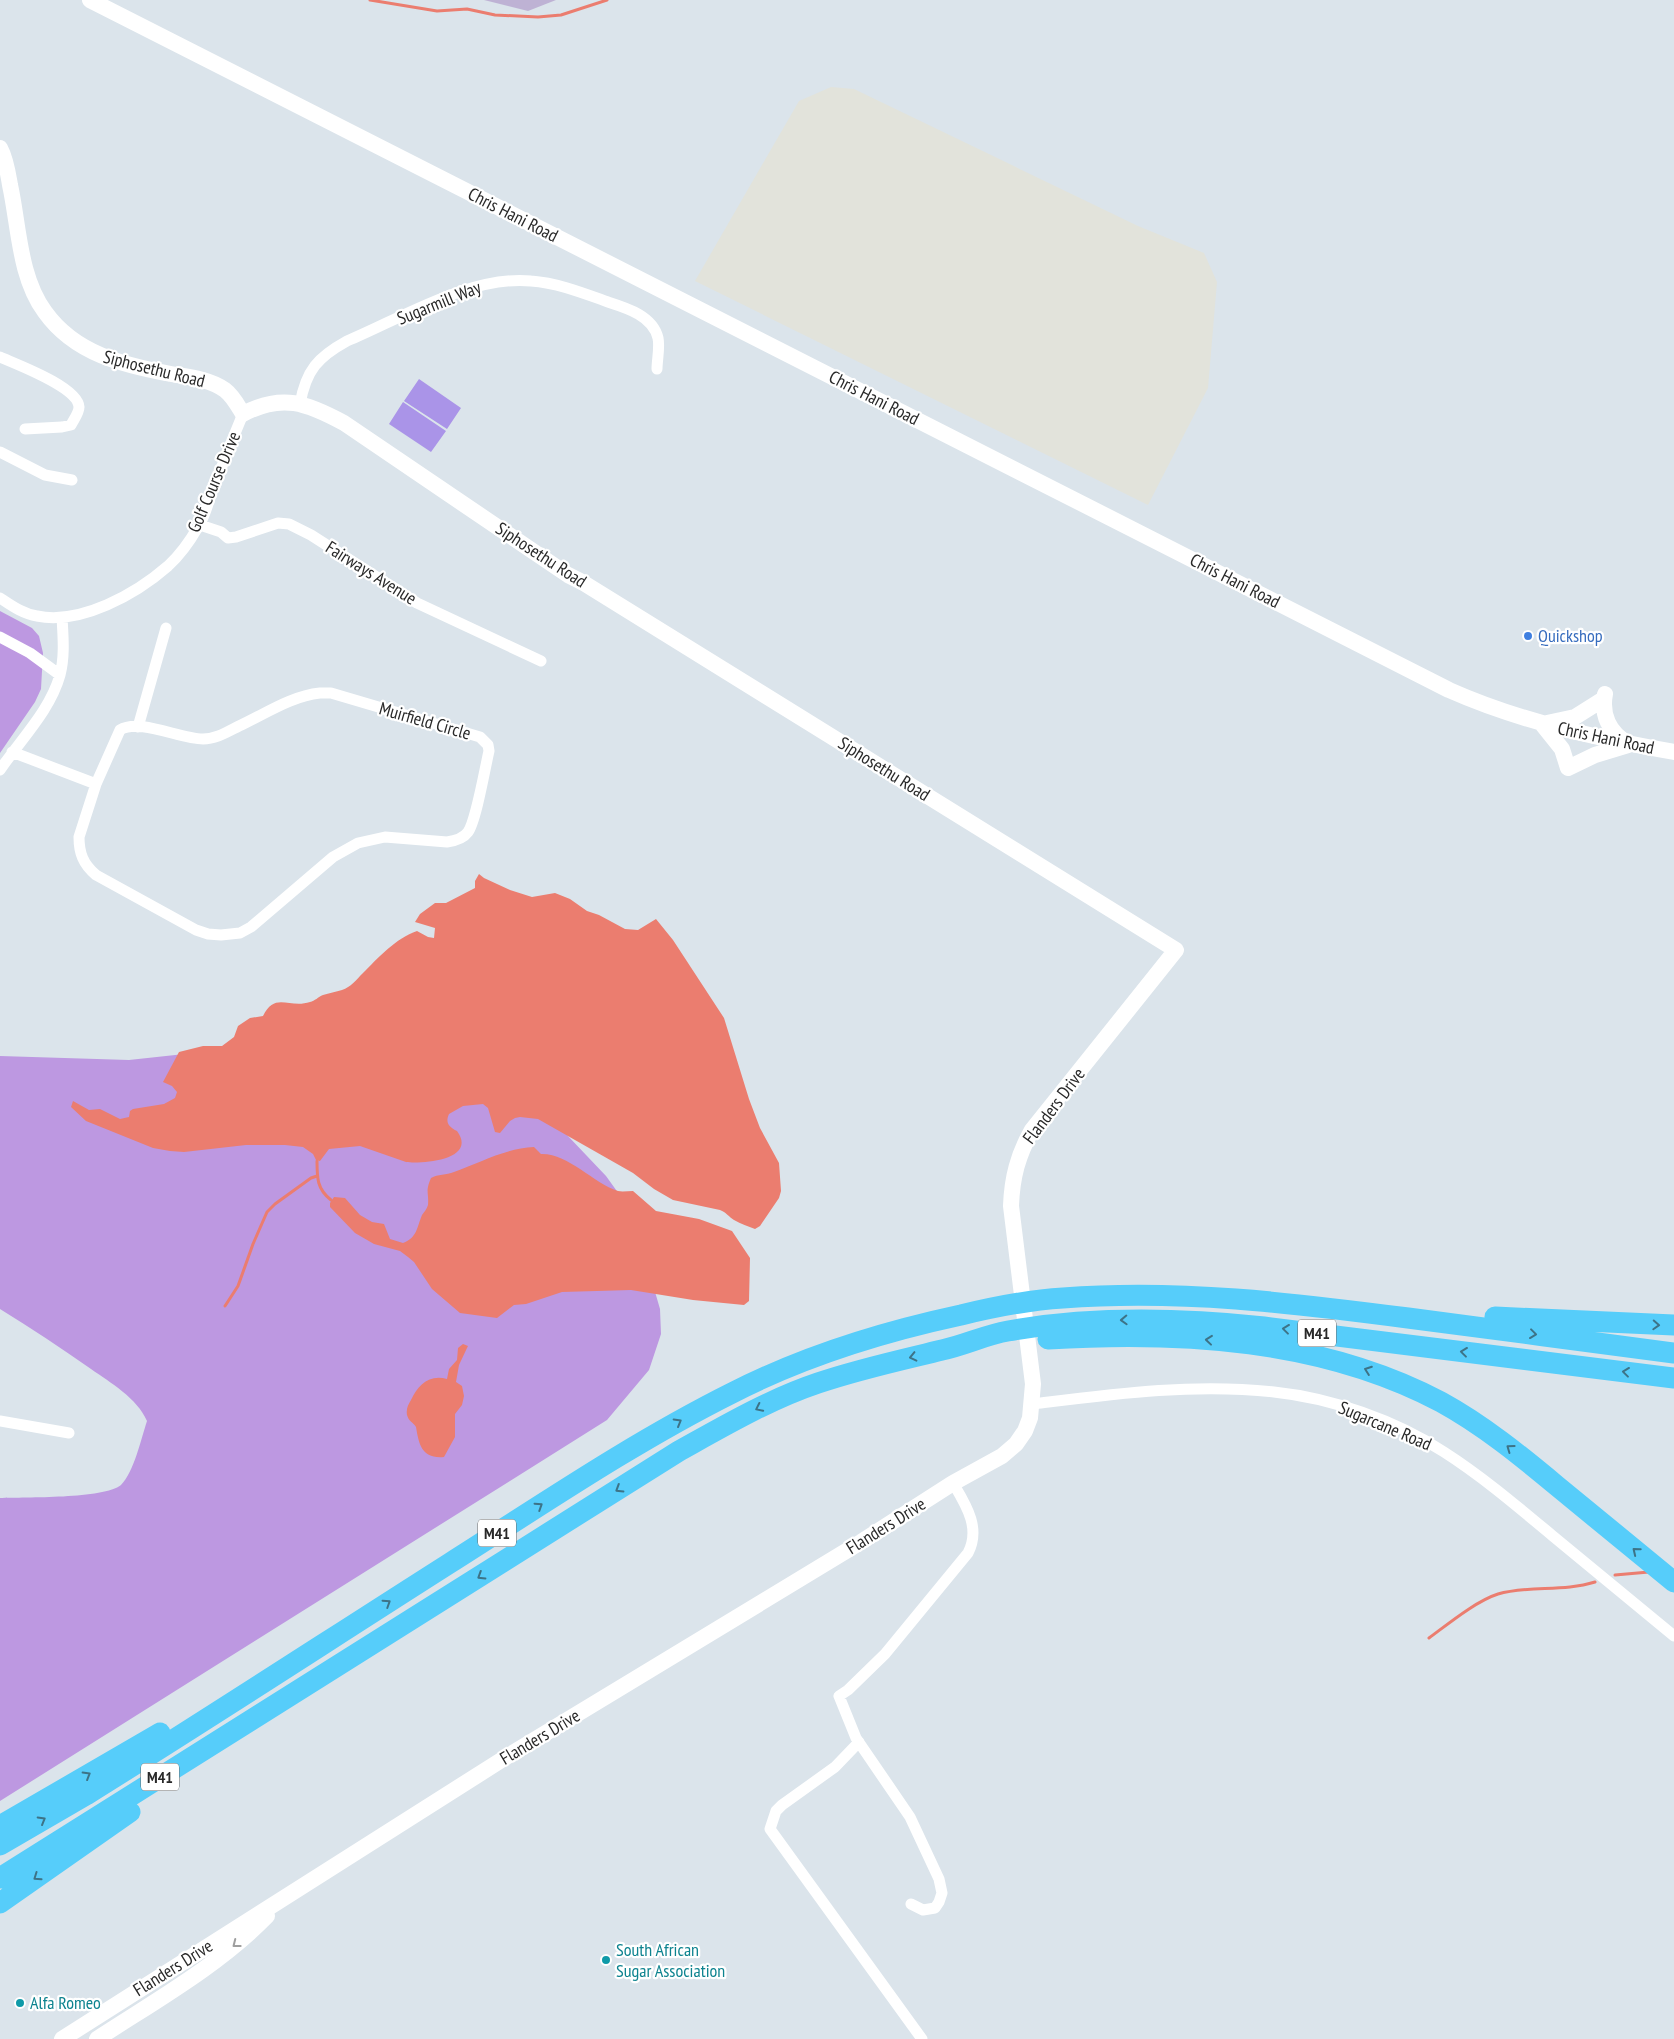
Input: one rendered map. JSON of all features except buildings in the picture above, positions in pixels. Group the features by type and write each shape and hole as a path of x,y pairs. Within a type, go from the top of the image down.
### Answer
{"highway":[{"name":"M41","path":"0,1844 86,1796 597,1469 688,1416 734,1391 795,1364 856,1342 912,1325 1030,1301 1163,1294 1238,1298 1363,1312 1674,1353"},
{"path":"1363,1312 1674,1325"},
{"name":"M41","path":"0,1878 679,1451 744,1416 818,1383 870,1367 960,1346 980,1338 1008,1331 1074,1323 1126,1320 1217,1322 1674,1378"},
{"path":"960,1346 1076,1338 1184,1338 1284,1350 1332,1359 1367,1370 1442,1403 1485,1430 1522,1457 1674,1582"},
{"path":"0,1826 105,1764 362,1619"},
{"path":"0,1903 320,1677"}],"street":[{"name":"Chris Hani Road","path":"90,0 1449,690 1474,701 1542,724 1674,752"},
{"name":"Siphosethu Road","path":"0,148 8,170 29,281 36,299 45,313 71,338 88,351 131,366 211,383 225,390 243,414 260,405 281,402 300,404 319,410 344,423 568,575 1176,950"},
{"name":"Sugarmill Way","path":"300,404 304,385 309,372 316,362 347,340 466,289 505,280 556,284 639,314 650,324 658,339 657,369"},
{"path":"0,357 62,385 79,404 79,410 71,424 62,427 25,429"},
{"name":"Golf Course Drive","path":"0,598 27,614 40,617 62,617 84,614 97,609 148,581 168,565 185,547 200,525 243,414"},
{"path":"0,452 44,475 72,480"},
{"name":"Fairways Avenue","path":"200,525 221,532 228,538 278,523 289,524 311,535 417,603 541,661"},
{"path":"0,770 44,708 60,675 63,650 62,617"},
{"path":"138,727 166,628"},
{"path":"0,636 30,653 60,675"},
{"name":"Muirfield Circle","path":"331,693 480,737 488,745 489,752 471,824 464,836 447,842 385,837 358,843 333,857 251,927 231,935 208,934 196,930 96,875 84,864 79,846 79,837 96,784 120,730 126,726 138,727 204,739 220,736 300,696 331,693"},
{"path":"1604,697 1604,714 1610,727 1620,738 1632,744 1600,753 1568,768 1562,749 1542,724 1575,717 1604,697"},
{"path":"12,752 96,784"},
{"name":"Flanders Drive","path":"62,2039 503,1759 861,1542 953,1483 1002,1456 1016,1444 1028,1424 1033,1404 1032,1370 1011,1206 1012,1184 1016,1166 1022,1148 1032,1130 1176,950"},
{"name":"Sugarcane Road","path":"1033,1404 1139,1391 1190,1389 1274,1392 1321,1400 1353,1409 1395,1426 1442,1450 1491,1484 1674,1636"},
{"path":"0,1421 69,1433"},
{"path":"911,1904 923,1910 935,1908 942,1893 939,1879 910,1817 859,1742 839,1696 848,1690 885,1654 968,1553 973,1543 974,1534 966,1506 953,1483"},
{"path":"859,1742 835,1767 782,1805 776,1811 770,1829 922,2039"},
{"name":"Flanders Drive","path":"97,2039 185,1982 216,1959 253,1930 284,1899"}],"shaded area":[{"path":"484,0 556,0 528,11"},
{"path":"831,87 854,89 1138,226 1204,253 1217,282 1208,388 1148,505 695,281 799,101"},
{"path":"419,379 461,408 447,429 404,401"},
{"path":"403,402 446,431 431,452 389,424"},
{"path":"0,611 32,628 39,636 43,653 41,689 35,702 0,753"},
{"path":"479,874 510,890 532,897 555,893 570,899 587,911 599,915 625,929 638,930 656,919 673,940 724,1018 760,1128 779,1163 781,1191 779,1198 760,1226 755,1229 734,1220 720,1210 673,1200 654,1189 633,1173 538,1119 515,1118 500,1133 495,1132 488,1108 483,1104 463,1106 449,1114 448,1124 457,1131 461,1141 460,1148 454,1154 445,1158 424,1162 406,1162 360,1146 329,1149 320,1161 316,1160 313,1154 303,1147 285,1145 246,1145 184,1152 170,1151 153,1148 86,1121 71,1107 73,1101 89,1110 100,1109 120,1119 129,1117 130,1111 133,1109 164,1104 175,1098 177,1092 172,1086 163,1082 179,1052 203,1046 222,1046 234,1037 238,1026 250,1018 263,1016 272,1004 283,1002 302,1004 313,1001 323,995 345,989 388,949 409,934 417,931 434,938 435,928 415,922 420,914 435,903 446,903 475,888 475,881"},
{"path":"285,1043 529,1095 606,1176 624,1201 660,1309 661,1334 649,1370 607,1420 0,1801 0,1498 82,1495 112,1490 121,1485 130,1472 147,1421 137,1405 115,1386 0,1309 0,1056 129,1060"},
{"path":"534,1147 541,1154 561,1158 571,1163 609,1187 620,1191 633,1191 656,1211 699,1219 732,1231 750,1258 749,1301 744,1305 693,1300 631,1290 562,1292 526,1304 514,1305 497,1318 460,1313 432,1289 414,1262 408,1257 400,1251 374,1244 355,1233 330,1207 334,1197 345,1198 360,1215 372,1222 384,1224 390,1239 403,1243 414,1235 428,1206 428,1189 431,1178 454,1172 503,1153"},
{"path":"463,1344 468,1346 459,1365 456,1382 462,1386 464,1396 462,1405 455,1414 455,1437 444,1457 431,1456 420,1445 416,1427 407,1415 408,1407 417,1390 425,1382 435,1378 447,1379 449,1369 457,1360 458,1348"}],"waterway":[{"path":"370,0 437,11 467,9 495,15 538,17 561,15 607,0"},
{"path":"317,1161 320,1187 331,1200"},
{"path":"225,1306 238,1286 267,1212 311,1178 317,1176"},
{"path":"1615,1575 1649,1572"},
{"path":"1429,1638 1489,1597 1510,1591 1571,1587 1595,1582"}],"place":[{"name":"Quickshop","path":"1528,636"},
{"name":"South African Sugar Association","path":"606,1960"},
{"name":"Alfa Romeo","path":"20,2003"}]}
